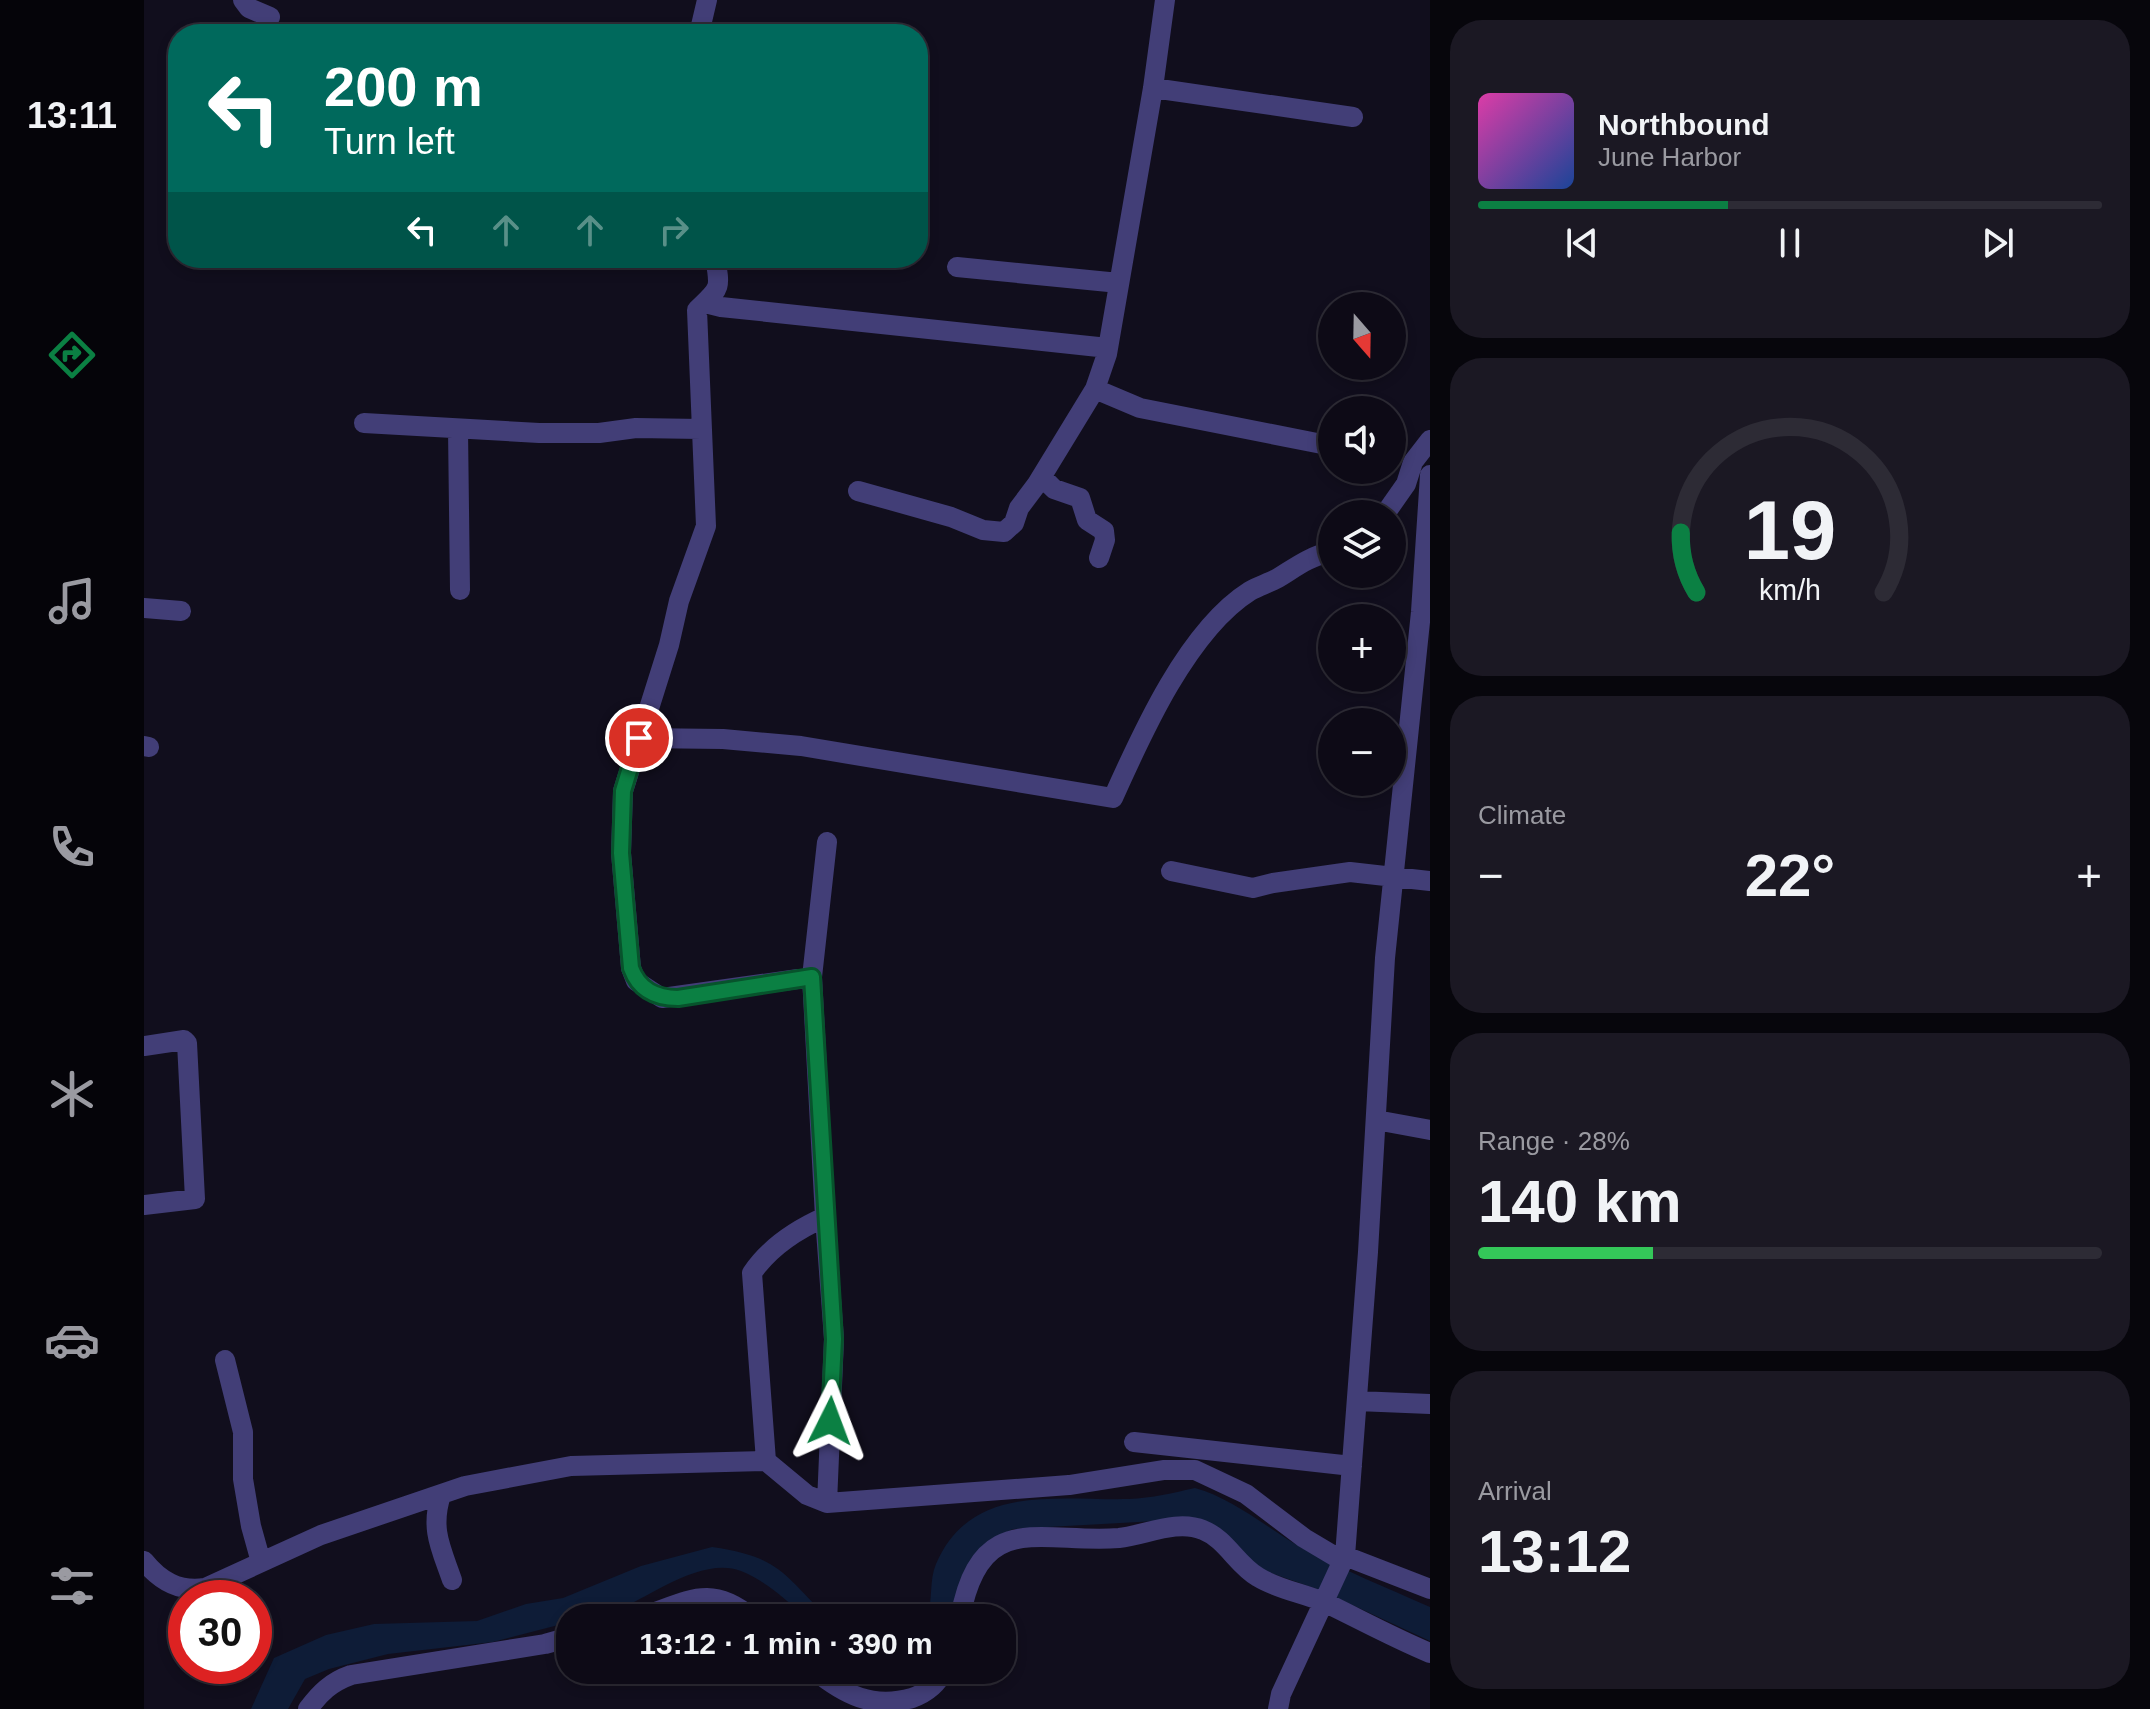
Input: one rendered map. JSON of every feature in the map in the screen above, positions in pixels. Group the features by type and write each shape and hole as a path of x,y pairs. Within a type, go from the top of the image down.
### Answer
{"street":[{"path":"243,0 249,8 270,17"},
{"path":"701,24 707,0"},
{"path":"858,491 951,517 983,530 1004,532 1014,523 1019,508 1042,477 1095,389 1108,348 1165,0"},
{"path":"1153,88 1353,117"},
{"path":"957,267 1119,283"},
{"path":"717,268 717,291 697,310 706,526 679,601 669,645 623,791 621,853 631,968 636,981 662,998 812,977"},
{"path":"705,303 1108,348"},
{"path":"1095,389 1140,408 1318,443"},
{"path":"364,423 599,433 636,428 701,429"},
{"path":"458,429 460,590"},
{"path":"1395,500 1406,484 1413,462 1430,440"},
{"path":"1406,461 1413,462"},
{"path":"1278,1709 1281,1694 1343,1558 1357,1401 1385,958 1426,585 1430,475"},
{"path":"1042,477 1054,489 1080,498 1087,520 1104,531 1105,540 1099,558"},
{"path":"639,738 723,739 801,746 1113,798 1152,711 1197,645 1228,609 1250,591 1306,558 1318,555"},
{"path":"144,608 181,611"},
{"path":"827,842 812,977 834,1339 827,1503"},
{"path":"1171,871 1253,888 1350,872 1430,881"},
{"path":"144,1046 184,1040 187,1043 195,1199 144,1205"},
{"path":"1376,1120 1430,1130"},
{"path":"766,1461 752,1273 762,1259 791,1236 825,1217"},
{"path":"225,1360 243,1432 243,1479 261,1562"},
{"path":"1357,1401 1430,1404"},
{"path":"1134,1442 1352,1466"},
{"path":"144,1561 157,1577 180,1588 205,1588 321,1535 465,1486 571,1466 766,1461 807,1495 827,1503 1069,1485 1163,1470 1195,1470 1246,1494 1304,1538 1343,1558 1430,1589"},
{"path":"441,1495 435,1522 452,1580"},
{"path":"963,1604 980,1566 1003,1542 1026,1536 1120,1538 1179,1526 1205,1530 1255,1576 1324,1600 1376,1630 1430,1653"},
{"path":"680,1604 714,1596 733,1604"},
{"path":"308,1709 321,1692 335,1681 351,1675 556,1641"},
{"path":"831,1684 863,1701 895,1704 910,1704 935,1684"}],"water":[{"path":"1195,1488 1209,1493 1318,1556 1430,1607 1430,1641 1320,1590 1259,1569 1174,1520 1013,1529 985,1545 976,1555 955,1604 930,1604 934,1570 951,1538 971,1520 994,1508 1046,1499 1162,1495"},
{"path":"712,1547 735,1551 778,1569 814,1604 791,1604 741,1571 709,1569 676,1581 631,1604 556,1604 556,1626 493,1642 388,1654 329,1669 305,1679 288,1709 251,1709 262,1684 272,1684 274,1658 326,1635 374,1624 477,1621 526,1604 563,1598 641,1566"}],"route":[{"path":"639,738 623,791 621,853 631,968 636,981 662,998 678,998 812,977 834,1339 830,1421"}]}
